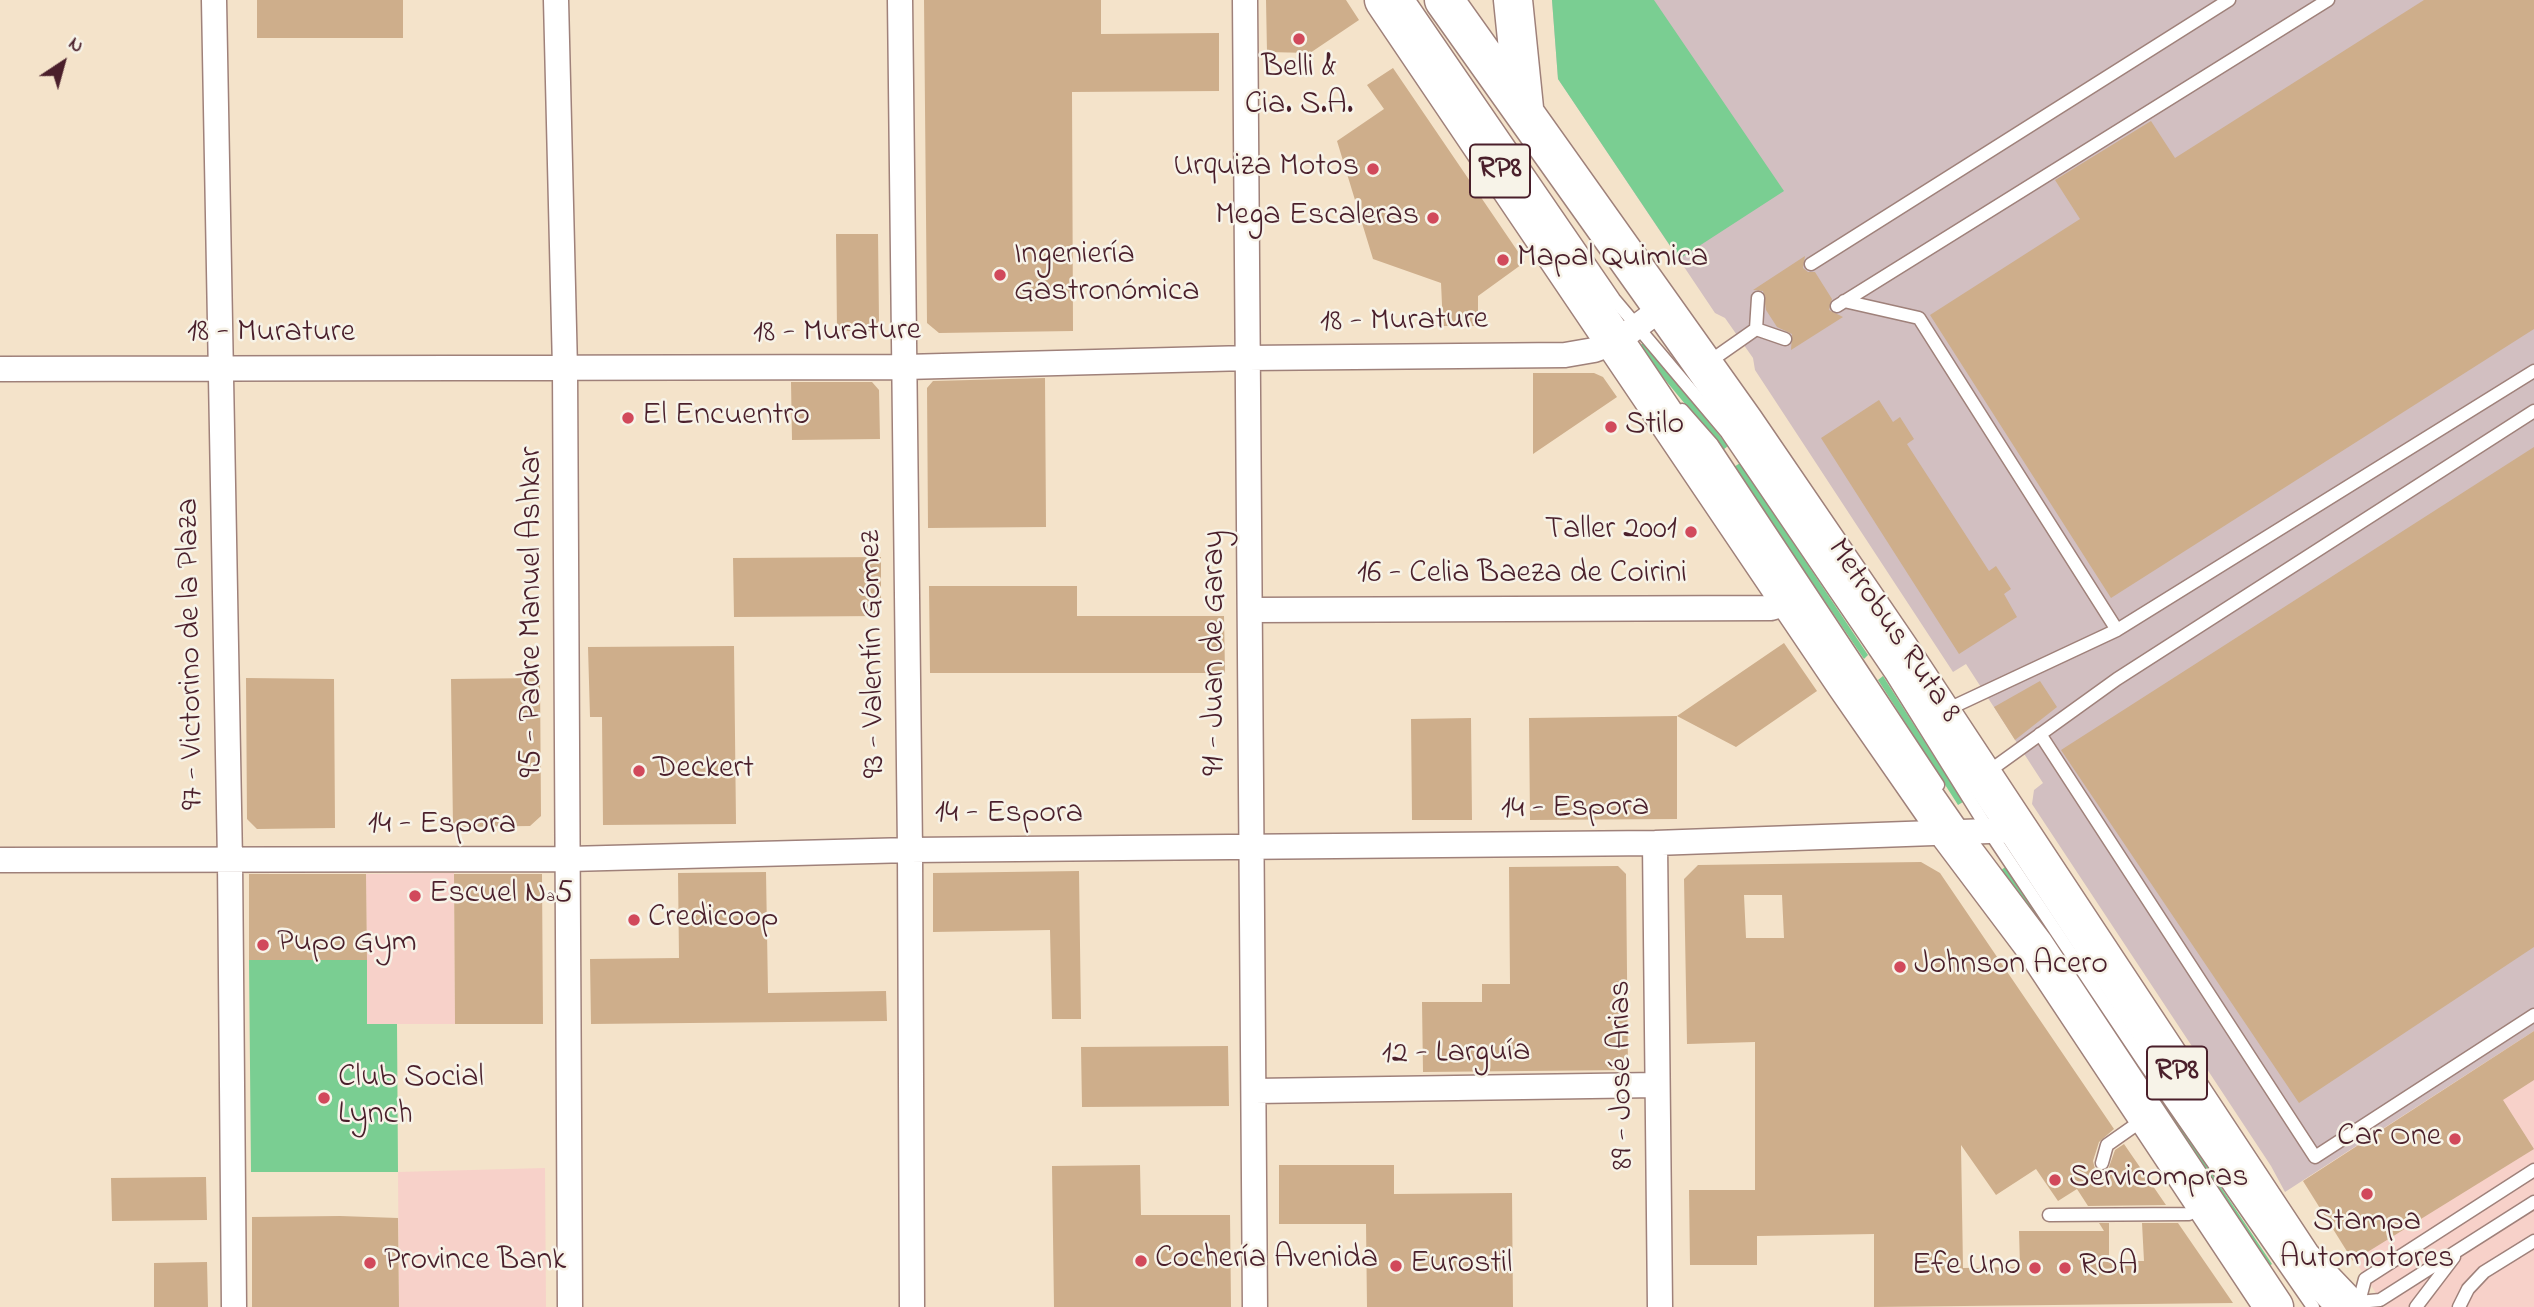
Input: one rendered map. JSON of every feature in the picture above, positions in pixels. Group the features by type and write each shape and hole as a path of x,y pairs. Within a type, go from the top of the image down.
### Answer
{"main road":[{"name":"RP8","path":"1384,0 1639,325 1703,366 1744,422 1982,776 1974,831 2035,947 2274,1307"},
{"path":"1430,0 1470,54 1525,114"},
{"name":"RP8","path":"1444,0 1525,114 1792,602 1974,831 2302,1259 2353,1305"},
{"path":"1513,0 1525,114"}],"street":[{"name":"97 - Victorino de la Plaza","path":"214,0 230,861 234,1307"},
{"name":"95 - Padre Manuel Ashkar","path":"556,0 565,369 570,1307"},
{"name":"93 - Valentín Gómez","path":"900,0 910,850 912,1307"},
{"name":"91 - Juan de Garay","path":"1245,0 1252,610 1250,847 1255,1091 1255,1307"},
{"name":"18 - Murature","path":"0,369 905,367 1248,358 1565,355 1594,350 1639,325"},
{"name":"16 - Celia Baeza de Coirini","path":"1252,610 1771,608 1792,602"},
{"name":"14 - Espora","path":"0,860 569,859 910,850 1655,843 1974,831"},
{"name":"89 - José Arias","path":"1655,843 1660,1307"},
{"name":"12 - Larguía","path":"1255,1091 1657,1085"}],"lane":[{"name":"Metrobus Ruta 8","path":"1409,0 1614,299 1639,325 1727,433 1891,674 1974,831"},
{"path":"1811,264 2229,0"},
{"path":"2117,630 1919,318 1841,304 2328,0"},
{"path":"1756,329 1758,298"},
{"name":"Metrobus Ruta 8","path":"1639,325 1669,395 1712,444 1974,831 2151,1075 2313,1307"},
{"path":"1756,329 1784,339"},
{"path":"1703,366 1756,329"},
{"path":"1940,712 2117,630 2534,371"},
{"path":"1982,776 2117,679 2534,411"},
{"path":"2040,734 2315,1157 2534,1014"},
{"path":"2102,1163 2107,1145 2148,1117"},
{"path":"2353,1305 2365,1279 2534,1170"},
{"path":"2353,1305 2380,1300 2534,1202"},
{"path":"2049,1215 2189,1214 2206,1205"},
{"path":"2459,1307 2469,1289 2484,1272 2534,1241"},
{"path":"2416,1307 2458,1251"}],"shaded area":[{"path":"1552,0 2534,0 2534,1031 2285,1192 2271,1166 2032,804 2034,790 2043,783 1966,664 1953,672 1755,370 1753,358 1725,318 1715,313 1558,79"},
{"path":"454,873 455,1024 367,1024 366,874"},
{"path":"2534,1031 2534,1307 2385,1307 2303,1181"},
{"path":"545,1168 546,1307 399,1307 398,1172"}],"green space":[{"path":"1552,0 1654,0 1784,191 1679,259 1558,79"},
{"path":"1643,343 1728,446 1723,450 1638,347"},
{"path":"1740,463 1868,655 1864,659 1734,467"},
{"path":"1883,676 1963,802 1958,805 1878,680"},
{"path":"2007,866 2272,1264 2264,1270 2001,870"},
{"name":"Club Social Lynch","path":"249,960 367,960 367,1024 397,1024 398,1172 251,1172"}],"building":[{"path":"257,0 403,0 403,38 257,38"},
{"path":"924,0 1101,0 1101,34 1219,33 1219,91 1072,92 1073,331 939,333 927,323"},
{"name":"Belli & Cia. S.A.","path":"1266,0 1346,0 1359,20 1310,53 1267,52"},
{"path":"2424,0 2534,0 2534,329 2111,598 1930,315 2080,219 2055,180 2151,121 2175,158"},
{"path":"1393,68 1525,262 1478,296 1478,326 1443,326 1441,283 1373,259 1337,141 1384,109 1367,85"},
{"path":"836,234 878,234 879,321 870,331 837,331"},
{"path":"1805,256 1803,268 1808,272 1815,272 1832,299 1829,310 1843,317 1791,350 1792,334 1777,327 1766,310 1763,291 1753,290"},
{"path":"1533,373 1594,373 1603,377 1617,397 1533,454"},
{"name":"Ingeniería Gastronómica","path":"1045,378 1046,527 928,528 927,388 933,381"},
{"path":"791,382 872,382 879,390 880,439 792,440"},
{"path":"1879,400 1893,422 1900,417 1914,439 1907,444 1989,571 1996,566 2011,589 2004,594 2017,617 1959,654 1821,438"},
{"path":"2534,447 2534,947 2299,1103 2061,750"},
{"path":"881,557 881,616 734,617 733,558"},
{"path":"929,586 1077,586 1077,616 1224,616 1225,673 930,673"},
{"path":"1784,643 1817,691 1736,747 1677,716"},
{"path":"734,646 736,824 603,825 602,717 590,717 588,647"},
{"path":"246,678 334,679 335,828 257,829 247,819"},
{"path":"540,678 541,816 530,826 453,827 451,679"},
{"path":"2040,681 2057,707 2015,740 1994,707"},
{"path":"1677,716 1677,819 1530,820 1529,718"},
{"path":"1471,718 1472,820 1412,820 1411,719"},
{"path":"1921,862 1940,873 2114,1129 2099,1142 2093,1161 2095,1169 2100,1172 2108,1170 2115,1150 2124,1144 2166,1205 2088,1206 2077,1189 2058,1201 2036,1169 1996,1195 1961,1145 1963,1268 2020,1267 2019,1231 2104,1231 2099,1223 2109,1223 2109,1261 2144,1261 2142,1223 2178,1223 2233,1303 1874,1307 1874,1234 1757,1236 1757,1265 1690,1265 1689,1190 1755,1190 1755,1042 1687,1044 1684,879 1698,865","holes":["1744,895 1782,895 1784,938 1746,938"]},
{"path":"1618,866 1626,874 1628,1070 1423,1072 1422,1002 1482,1002 1482,984 1510,984 1509,867"},
{"path":"1079,871 1081,1019 1052,1019 1050,930 933,932 933,873"},
{"path":"766,872 768,993 886,991 887,1021 591,1024 590,959 679,958 678,873"},
{"path":"249,874 366,874 367,960 249,960"},
{"path":"454,874 542,874 543,1024 455,1024"},
{"path":"2534,1031 2534,1080 2503,1100 2534,1149 2353,1261 2303,1181"},
{"path":"1228,1046 1229,1106 1082,1107 1081,1047"},
{"path":"1140,1165 1141,1215 1230,1215 1231,1307 1054,1307 1052,1166"},
{"path":"1279,1165 1394,1165 1394,1194 1512,1193 1513,1307 1367,1307 1366,1224 1279,1224"},
{"path":"206,1177 207,1220 112,1221 111,1178"},
{"path":"252,1217 398,1218 399,1307 252,1307"},
{"path":"207,1262 208,1307 154,1307 154,1263"}],"place":[{"name":"Belli & Cia. S.A.","path":"1299,39"},
{"name":"Urquiza Motos","path":"1373,169"},
{"name":"Mega Escaleras","path":"1433,218"},
{"name":"Mapal Quimica","path":"1503,260"},
{"name":"Ingeniería Gastronómica","path":"1000,275"},
{"name":"El Encuentro","path":"628,418"},
{"name":"Stilo","path":"1611,427"},
{"name":"Taller 2001","path":"1691,532"},
{"name":"Deckert","path":"639,771"},
{"name":"Escuel Nª5","path":"415,896"},
{"name":"Credicoop","path":"634,920"},
{"name":"Pupo Gym","path":"263,945"},
{"name":"Johnson Acero","path":"1900,967"},
{"name":"Club Social Lynch","path":"324,1098"},
{"name":"Car One","path":"2455,1139"},
{"name":"Servicompras","path":"2055,1180"},
{"name":"Stampa Automotores","path":"2367,1194"},
{"name":"Cochería Avenida","path":"1141,1261"},
{"name":"Province Bank","path":"370,1263"},
{"name":"Eurostil","path":"1396,1266"},
{"name":"Efe Uno","path":"2035,1268"},
{"name":"ROA","path":"2065,1268"}]}
